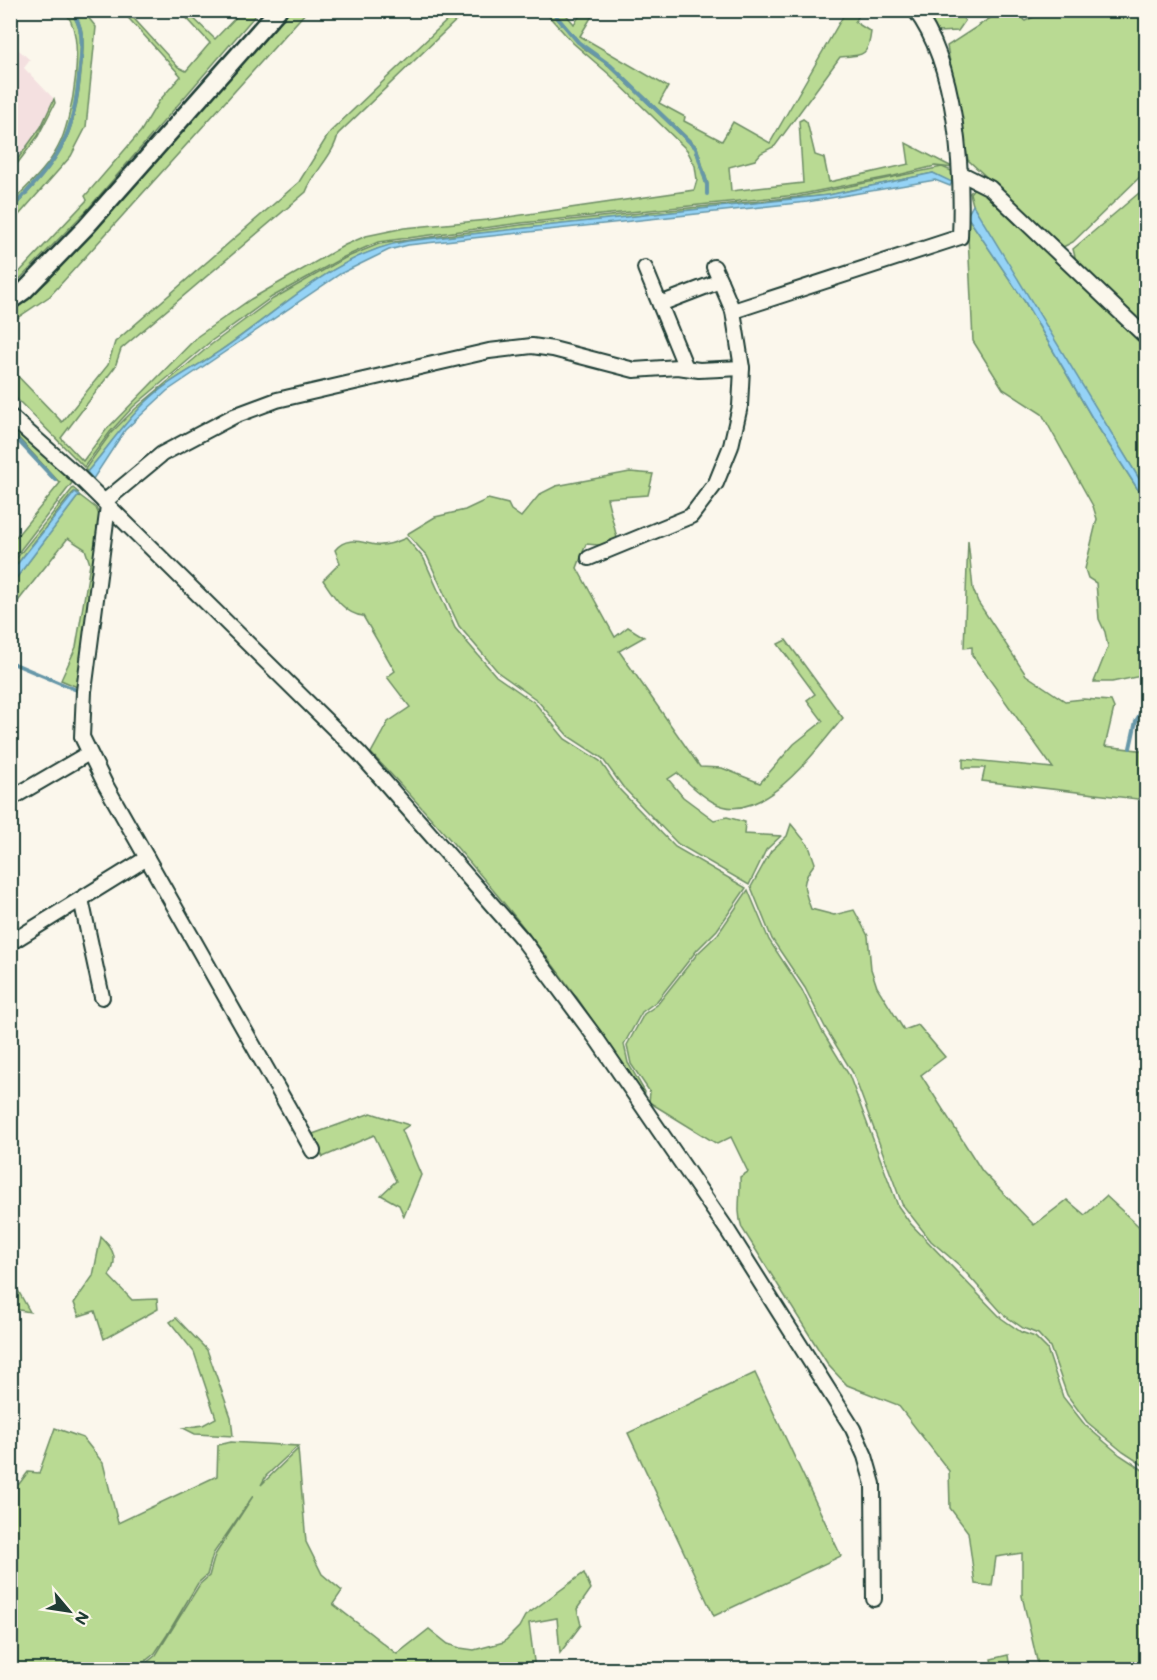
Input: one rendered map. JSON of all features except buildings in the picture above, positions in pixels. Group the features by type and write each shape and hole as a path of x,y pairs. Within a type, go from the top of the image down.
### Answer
{"main road":[{"path":"10,301 24,291 86,227 278,10"}],"street":[{"path":"733,311 960,237 962,174 959,143 938,55 915,10"},
{"path":"962,174 990,188 1146,337"},
{"path":"590,558 691,516 716,483 731,446 740,406 742,368 733,311 714,267"},
{"path":"645,268 686,368"},
{"path":"660,304 720,281"},
{"path":"313,1151 147,858 82,737 84,691 106,504 162,454 234,416 277,400 489,351 532,346 553,349 634,370 742,368"},
{"path":"10,416 106,504 360,754 523,940 598,1041 751,1266 853,1429 865,1456 873,1484 874,1599"},
{"path":"10,799 89,753"},
{"path":"10,943 147,858"},
{"path":"81,899 102,997"}],"shaded area":[{"path":"11,43 30,60 24,68 54,99 41,127 11,168"}],"green space":[{"path":"63,11 69,11 74,17 80,37 73,113 68,130 52,160 11,208 11,203 54,155 68,118 73,98 77,56 71,21"},
{"path":"72,11 83,11 96,27 86,127 71,156 11,224 11,211 54,160 70,129 79,89 83,49 81,29"},
{"path":"122,11 127,11 178,67 186,71 210,43 180,11 186,11 215,39 242,11 259,11 87,210 11,288 11,281 87,200 85,196 141,131 159,101 181,76"},
{"path":"289,11 307,11 50,296 11,322 11,312 48,281"},
{"path":"457,11 466,11 338,134 336,142 306,192 121,349 115,367 61,438 83,461 106,430 198,336 251,299 345,245 366,236 404,228 487,220 694,190 697,180 695,166 687,150 610,75 573,43 544,11 550,11 582,47 609,66 695,148 706,185 706,194 708,184 697,147 611,65 583,46 553,11 563,11 574,24 583,11 595,11 580,36 668,87 659,103 685,117 684,121 722,141 733,122 770,143 846,11 861,11 855,22 871,32 866,50 859,55 840,57 775,146 761,153 755,160 729,167 731,191 803,183 799,121 803,119 807,122 815,155 824,158 829,182 909,164 906,143 954,168 935,166 797,195 521,223 378,242 344,257 272,297 210,342 133,407 110,432 84,467 11,393 11,369 62,422 108,365 115,342 299,182 330,132"},
{"path":"921,11 964,11 961,15 965,21 958,31 938,32"},
{"path":"1001,11 1020,11 1025,21 1047,11 1146,11 1146,171 1073,242 1063,247 968,160 947,46"},
{"path":"54,99 55,103 38,136 11,172 11,168 41,127"},
{"path":"942,167 954,172 955,185 933,173 829,195 409,241 382,247 356,258 308,286 217,353 162,388 130,419 87,472 85,469 111,433 135,409 212,344 273,299 345,258 379,244 521,225 797,197"},
{"path":"975,187 982,190 1146,346 1146,490 985,228 973,205 970,193"},
{"path":"1146,187 1146,329 1076,261 1073,249"},
{"path":"967,216 1025,302 1094,421 1146,502 1146,675 1112,682 1094,682 1108,647 1099,619 1096,583 1088,578 1085,569 1097,519 1093,506 1042,414 1003,389 973,341"},
{"path":"11,420 72,483 11,562 11,543 60,483 11,430"},
{"path":"630,472 653,474 648,495 607,498 617,538 611,546 586,544 577,568 615,637 628,627 644,637 619,651 700,767 722,768 760,783 794,744 823,721 807,700 815,694 778,644 786,640 843,718 804,765 787,781 769,795 750,805 731,808 713,802 677,773 668,779 683,797 714,820 727,817 745,822 744,834 781,836 766,850 749,885 678,844 623,787 602,758 568,736 537,700 499,673 459,626 427,556 407,534 435,517 465,510 488,499 508,504 511,510 521,517 540,494 556,486"},
{"path":"73,488 79,493 74,492 70,496 11,572 11,565"},
{"path":"79,495 96,508 100,517 82,685 77,687 61,680 76,647 90,564 85,549 68,538 11,610 11,585"},
{"path":"406,538 424,559 455,628 496,676 535,703 565,739 600,761 620,790 675,847 746,888 717,930 697,950 657,1001 642,1012 624,1044 628,1063 645,1092 644,1098 547,957 449,838 371,753 388,722 410,707 387,677 395,671 363,616 345,608 323,580 340,563 335,550 340,545 355,541 384,545"},
{"path":"968,540 973,589 978,602 1026,675 1065,701 1083,699 1111,701 1114,708 1105,746 1146,751 1146,800 982,781 985,768 963,768 963,759 1053,768 972,655 972,647 964,648"},
{"path":"791,824 809,846 815,863 804,885 811,909 834,915 854,910 868,936 871,969 877,987 904,1030 918,1025 945,1057 921,1075 982,1171 1034,1225 1067,1200 1085,1215 1106,1196 1146,1233 1146,1467 1123,1452 1087,1422 1067,1395 1050,1347 1038,1334 1023,1328 1004,1315 959,1265 931,1241 902,1204 853,1073 826,1029 805,988 772,939 751,887 771,851 787,836"},
{"path":"748,890 769,940 802,990 822,1031 849,1075 898,1206 910,1223 1001,1318 1021,1332 1035,1337 1047,1349 1063,1397 1085,1425 1120,1455 1146,1472 1146,1669 1039,1669 1022,1596 1022,1553 996,1557 992,1586 975,1584 968,1532 950,1508 949,1471 898,1405 847,1385 829,1366 742,1228 739,1209 740,1177 748,1172 731,1137 717,1144 649,1102 650,1092 631,1064 627,1045 644,1014 657,1005 698,953 718,934"},
{"path":"371,1113 409,1125 402,1130 421,1175 404,1216 399,1205 381,1195 396,1181 374,1135 323,1157 310,1135"},
{"path":"101,1237 114,1255 114,1265 109,1276 132,1300 157,1299 158,1309 104,1339 95,1311 79,1316 74,1303 93,1276"},
{"path":"10,1276 30,1312 14,1309"},
{"path":"176,1318 207,1350 231,1417 233,1436 195,1434 183,1428 203,1425 216,1418 194,1352 170,1322"},
{"path":"755,1373 841,1556 714,1616 628,1433"},
{"path":"55,1428 83,1438 103,1463 118,1523 217,1476 218,1445 231,1442 298,1446 266,1476 261,1485 298,1449 306,1542 322,1574 342,1591 333,1604 397,1654 429,1629 448,1644 460,1648 474,1650 504,1642 519,1627 525,1616 584,1573 591,1589 577,1609 581,1625 560,1653 557,1618 529,1623 535,1669 139,1669 156,1655 200,1584 209,1576 215,1555 253,1496 213,1554 207,1575 198,1583 155,1653 136,1669 11,1669 11,1486 19,1484 28,1472 39,1473"},
{"path":"1008,1655 1010,1669 993,1669 991,1659"}],"water":[{"path":"933,173 952,182 950,186 935,180 807,202 408,245 389,250 340,274 167,391 125,430 93,479 87,472 130,419 162,388 217,353 331,271 382,247 408,241 829,195"},
{"path":"973,205 1146,490 1146,502 1094,421 1025,302 967,216"},
{"path":"75,492 79,495 11,585 11,572"}],"waterway":[{"path":"10,210 41,176 61,147 68,131 77,93 82,45 79,24 71,10"},
{"path":"551,10 578,42 610,65 696,148 707,185 707,194"},
{"path":"10,432 55,480"},
{"path":"10,662 79,691"},
{"path":"1130,748 1136,721 1146,704"}]}
